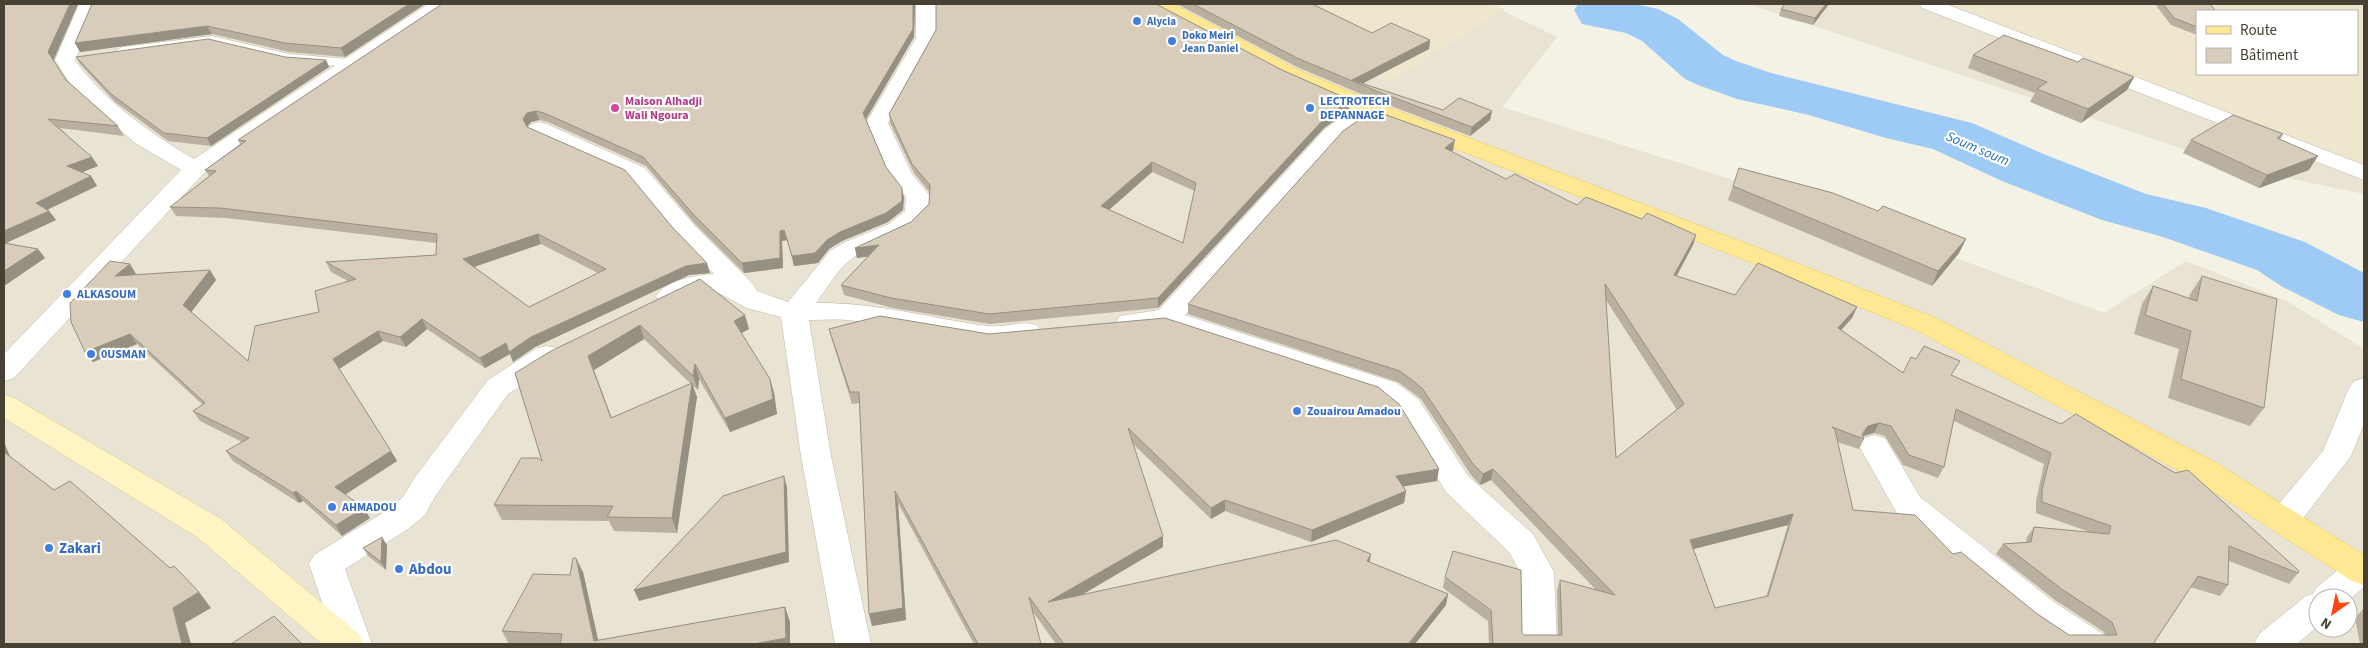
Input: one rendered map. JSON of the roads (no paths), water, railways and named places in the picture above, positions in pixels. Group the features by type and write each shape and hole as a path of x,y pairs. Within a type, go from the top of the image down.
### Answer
{"main road":[{"path":"1159,4 1289,73 1368,108 1744,251 1926,324 2202,469 2362,571"},
{"path":"4,405 208,528 346,644"}],"street":[{"path":"89,4 74,58 81,84 143,138 195,169"},
{"path":"4,371 195,169 350,62 441,4"},
{"path":"852,644 816,456 794,312 839,256 852,248 898,229 916,212 918,196 901,176 876,123 926,38 926,4"},
{"path":"1930,4 2364,173"},
{"path":"1167,318 1333,134 1368,108"},
{"path":"539,129 636,173 686,231 757,302"},
{"path":"647,306 699,283 717,282 757,302 794,312 847,311 990,334 1049,329"},
{"path":"1108,324 1167,318 1387,390 1408,407 1458,484 1521,544 1537,572 1539,644"},
{"path":"354,644 326,564 397,520 414,506 424,488 498,387 546,356 571,343"},
{"path":"2283,521 2336,456 2364,388"},
{"path":"1874,446 1909,506 2042,612 2090,644"},
{"path":"2341,588 2362,571"},
{"path":"2272,644 2308,614"}],"lane":[{"path":"111,53 212,40 288,58 350,62"}],"waterway":[{"name":"Soum soum","path":"1603,4 1599,10 1600,13 1640,20 1660,30 1704,67 1717,73 1757,87 1822,101 1907,126 1951,135 2024,168 2124,207 2183,222 2281,256 2305,271 2364,300"}],"place":[{"name":"Alycia","path":"1137,21"},
{"name":"Doko Meiri Jean Daniel","path":"1172,41"},
{"name":"Maison Alhadji Wali Ngoura","path":"615,108"},
{"name":"LECTROTECH DEPANNAGE","path":"1310,108"},
{"name":"ALKASOUM","path":"67,294"},
{"name":"0USMAN","path":"91,354"},
{"name":"Zouairou Amadou","path":"1297,411"},
{"name":"AHMADOU","path":"332,507"},
{"name":"Zakari","path":"49,548"},
{"name":"Abdou","path":"399,569"}]}
